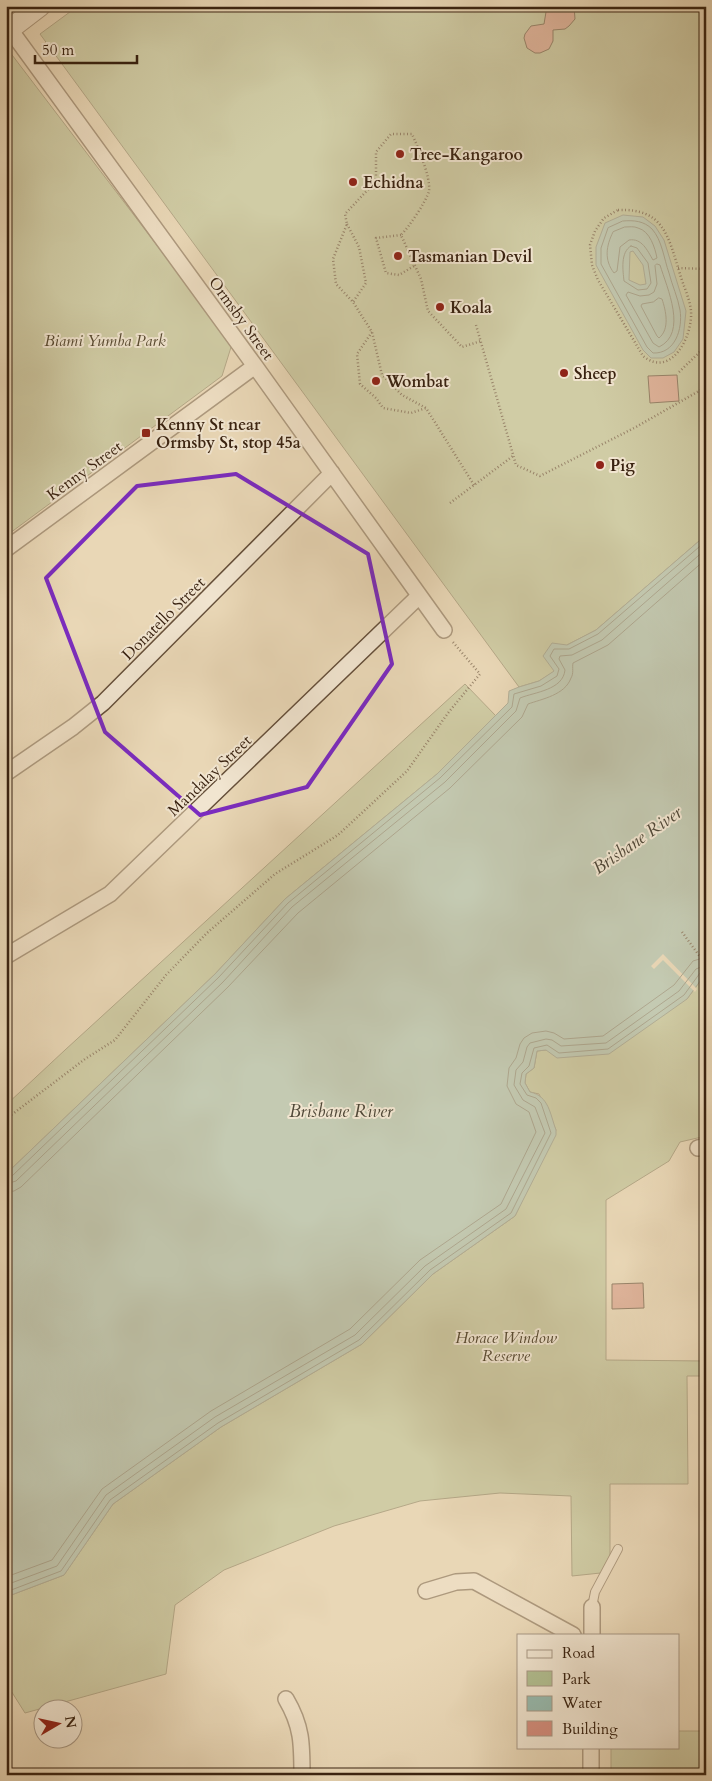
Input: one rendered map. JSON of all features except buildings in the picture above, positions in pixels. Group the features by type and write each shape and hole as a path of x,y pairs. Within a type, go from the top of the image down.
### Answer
{"street":[{"path":"8,26 40,6"},
{"name":"Ormsby Street","path":"8,26 332,473 418,597 444,630"},
{"name":"Kenny Street","path":"6,549 255,366"},
{"name":"Donatello Street","path":"6,774 73,727 102,703 332,473"},
{"name":"Mandalay Street","path":"6,956 110,894 418,597"},
{"path":"426,1591 456,1582 474,1581 571,1634"},
{"path":"592,1607 592,1634"},
{"path":"286,1699 294,1713 300,1733 302,1775"},
{"path":"591,1748 591,1775"}],"lane":[{"path":"592,1607 595,1592 618,1549"}],"path":[{"path":"353,302 366,283 359,247 347,224 345,214 376,181 376,152 391,134 412,134 424,159 429,191 411,225 401,235 376,238 386,273 399,275 415,265"},
{"path":"618,210 633,210 646,213 657,220 667,234 678,268 691,311 687,340 677,353 664,362 650,362 643,356 598,280 592,266 590,245 595,230 604,218 618,210"},
{"path":"347,224 333,259 336,284 353,302 372,332 382,375 402,395 426,408 474,485"},
{"path":"401,235 422,279 428,311 462,347 481,340"},
{"path":"678,268 706,269"},
{"path":"476,325 516,465 540,476 636,427 706,387"},
{"path":"372,332 356,354 360,384 376,398 383,408 411,413 426,408"},
{"path":"679,372 706,346"},
{"path":"450,503 513,456"},
{"path":"6,1119 85,1059 115,1040 166,975 207,933 275,874 338,835 407,770 448,713 480,674 444,630"},
{"path":"682,932 706,965"}],"highlighted area":[{"path":"236,474 368,554 392,664 307,787 200,815 105,732 46,578 137,486"}],"green space":[{"path":"78,6 706,6 706,535 596,630 567,645 555,671 539,681 519,687 40,34"},
{"name":"Biami Yumba Park","path":"6,47 232,344 222,376 6,536"},
{"path":"465,684 496,716 437,774 285,899 215,974 6,1174 6,1105"},
{"name":"Horace Window Reserve","path":"706,973 706,1136 680,1142 669,1161 606,1200 606,1360 706,1361 706,1376 687,1376 688,1484 610,1484 610,1572 572,1576 571,1496 500,1493 420,1501 334,1526 224,1570 175,1605 166,1674 79,1698 32,1698 32,1711 25,1713 8,1686 6,1686 6,1597 64,1575 113,1504 221,1427 362,1344 433,1274 515,1216 556,1130 539,1094 530,1092 525,1083 526,1074 534,1068 537,1051 546,1050 687,999"},
{"path":"680,1731 706,1731 706,1775 611,1775 611,1748 680,1748"}],"water":[{"path":"623,215 643,217 655,226 664,240 686,311 683,339 674,352 663,358 651,358 643,350 596,265 596,247 605,223","holes":["633,251 643,265 646,284 640,285 629,280 630,252"]},
{"name":"Brisbane River","path":"706,535 706,973 687,999 609,1054 557,1058 546,1050 537,1051 534,1068 526,1074 525,1083 530,1092 541,1097 548,1106 556,1135 515,1216 433,1274 362,1344 221,1427 113,1504 64,1575 6,1597 6,1174 215,974 285,899 437,774 508,703 509,691 539,681 554,671 543,656 552,643 567,645 596,630"}],"pier":[{"path":"663,954 697,989 695,992 663,960 654,969 651,966"}],"place":[{"name":"Tree-Kangaroo","path":"400,154"},
{"name":"Echidna","path":"353,182"},
{"name":"Tasmanian Devil","path":"398,256"},
{"name":"Koala","path":"440,307"},
{"name":"Sheep","path":"564,373"},
{"name":"Wombat","path":"376,381"},
{"name":"Kenny St near Ormsby St, stop 45a","path":"146,433"},
{"name":"Pig","path":"600,465"}]}
